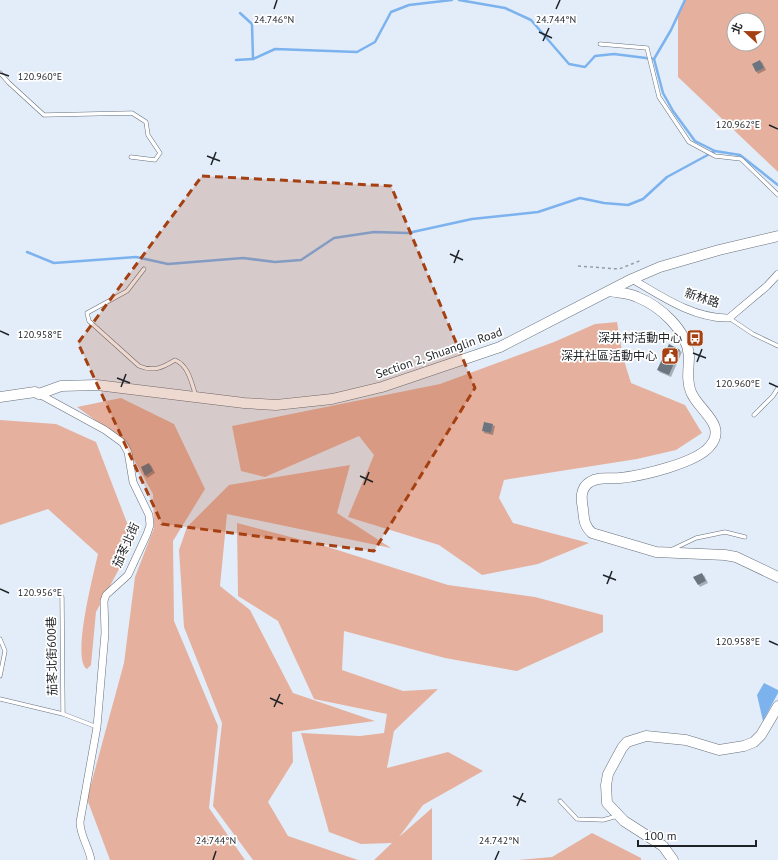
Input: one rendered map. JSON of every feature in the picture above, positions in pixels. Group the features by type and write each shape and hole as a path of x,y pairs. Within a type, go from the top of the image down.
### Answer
{"street":[{"path":"610,291 632,279 660,267 719,250 778,236"},
{"name":"新林路","path":"632,279 672,302 702,314 729,318 767,286 778,274"},
{"path":"610,291 637,297 660,311 676,325 686,342 691,392 715,425 715,436 709,448 680,463 643,475 620,478 598,478 589,482 582,492 581,498 585,526 592,534 656,552 725,554 736,557 778,576"},
{"name":"Section 2, Shuanglin Road","path":"39,394 61,386 97,386 244,403 276,405 332,399 382,387 500,347 610,291"},
{"path":"0,398 35,392 39,394"},
{"name":"茄苳北街","path":"39,394 105,430 124,443 128,452 133,482 149,515 150,525 147,534 128,575 106,595 104,601 105,633 97,727 80,822 80,831 90,852 91,860"},
{"path":"673,860 663,846 617,816 607,803 606,785 612,766 627,742 638,737 646,736 686,740 719,750 744,746 754,742 761,734 778,706"}],"lane":[{"path":"600,44 647,48 659,97 689,142 715,156 741,159 778,195"},
{"path":"0,73 8,83 44,115 132,113 146,122 148,135 160,153 154,160 131,157"},
{"path":"144,269 127,291 87,314 89,321 139,366 147,369 157,369 175,360 178,361 189,373 196,397"},
{"path":"729,318 753,334 778,346"},
{"path":"754,415 773,396 778,388"},
{"path":"667,553 696,538 725,532 745,537"},
{"name":"茄苳北街600巷","path":"62,597 63,714"},
{"path":"0,639 5,651 0,676"},
{"name":"茄苳北街600巷","path":"0,699 63,714 97,727"},
{"path":"560,801 577,819 603,820 617,816"}],"path":[{"path":"578,266 619,269 642,260"}],"highlighted area":[{"path":"202,176 391,186 475,388 374,551 162,524 78,343"}],"shaded area":[{"path":"685,0 778,0 778,172 678,77 678,14"},
{"path":"617,322 623,357 631,383 685,405 702,433 676,450 637,459 504,480 499,498 513,523 589,543 538,564 482,575 439,545 348,517 374,455 359,436 265,477 241,471 232,426 440,384 554,342 595,324"},
{"path":"121,398 174,424 205,489 173,541 174,621 218,726 209,808 245,860 110,860 87,799 124,663 135,577 154,528 153,494 123,440 77,407"},
{"path":"0,420 56,424 96,442 134,541 96,612 91,665 87,669 83,662 81,650 82,633 98,554 48,509 0,525"},
{"path":"350,465 337,513 391,548 227,514 220,586 250,610 293,693 375,721 292,732 293,762 268,802 288,836 358,860 253,860 213,806 222,723 184,627 179,550 187,527 229,485"},
{"path":"237,523 325,546 448,585 535,597 603,615 603,632 517,671 445,658 344,631 342,670 403,691 438,689 394,731 387,768 448,752 483,771 423,805 399,837 432,808 432,860 374,860 392,843 361,844 329,832 301,733 360,736 384,733 387,714 314,699 278,621 238,596"},
{"path":"592,833 641,858 641,860 518,860 552,857"}],"water":[{"path":"764,683 778,690 778,693 763,721 757,695"}],"building":[{"path":"760,60 764,68 756,72 752,64"},
{"name":"深井社區活動中心","path":"669,344 680,350 669,375 657,370"},
{"path":"484,422 493,424 491,433 482,431"},
{"path":"149,463 153,471 145,476 141,467"},
{"path":"702,573 706,581 698,585 693,577"}],"waterway":[{"path":"240,13 252,24 253,59 275,49 357,52 375,42 391,12 409,5 452,0"},
{"path":"459,0 505,8 531,20 569,64 585,67 595,56 614,54 654,59"},
{"path":"685,0 671,30 654,59 663,93 673,111 695,141 715,151"},
{"path":"236,60 253,59"},
{"path":"27,252 54,263 136,257 168,264 243,258 275,262 301,260 334,238 374,232 408,233 472,219 538,212 580,198 604,203 628,205 643,199 667,177 715,151 740,155 778,185"}],"place":[{"name":"深井村活動中心","path":"695,338"},
{"name":"深井社區活動中心","path":"670,356"}]}
